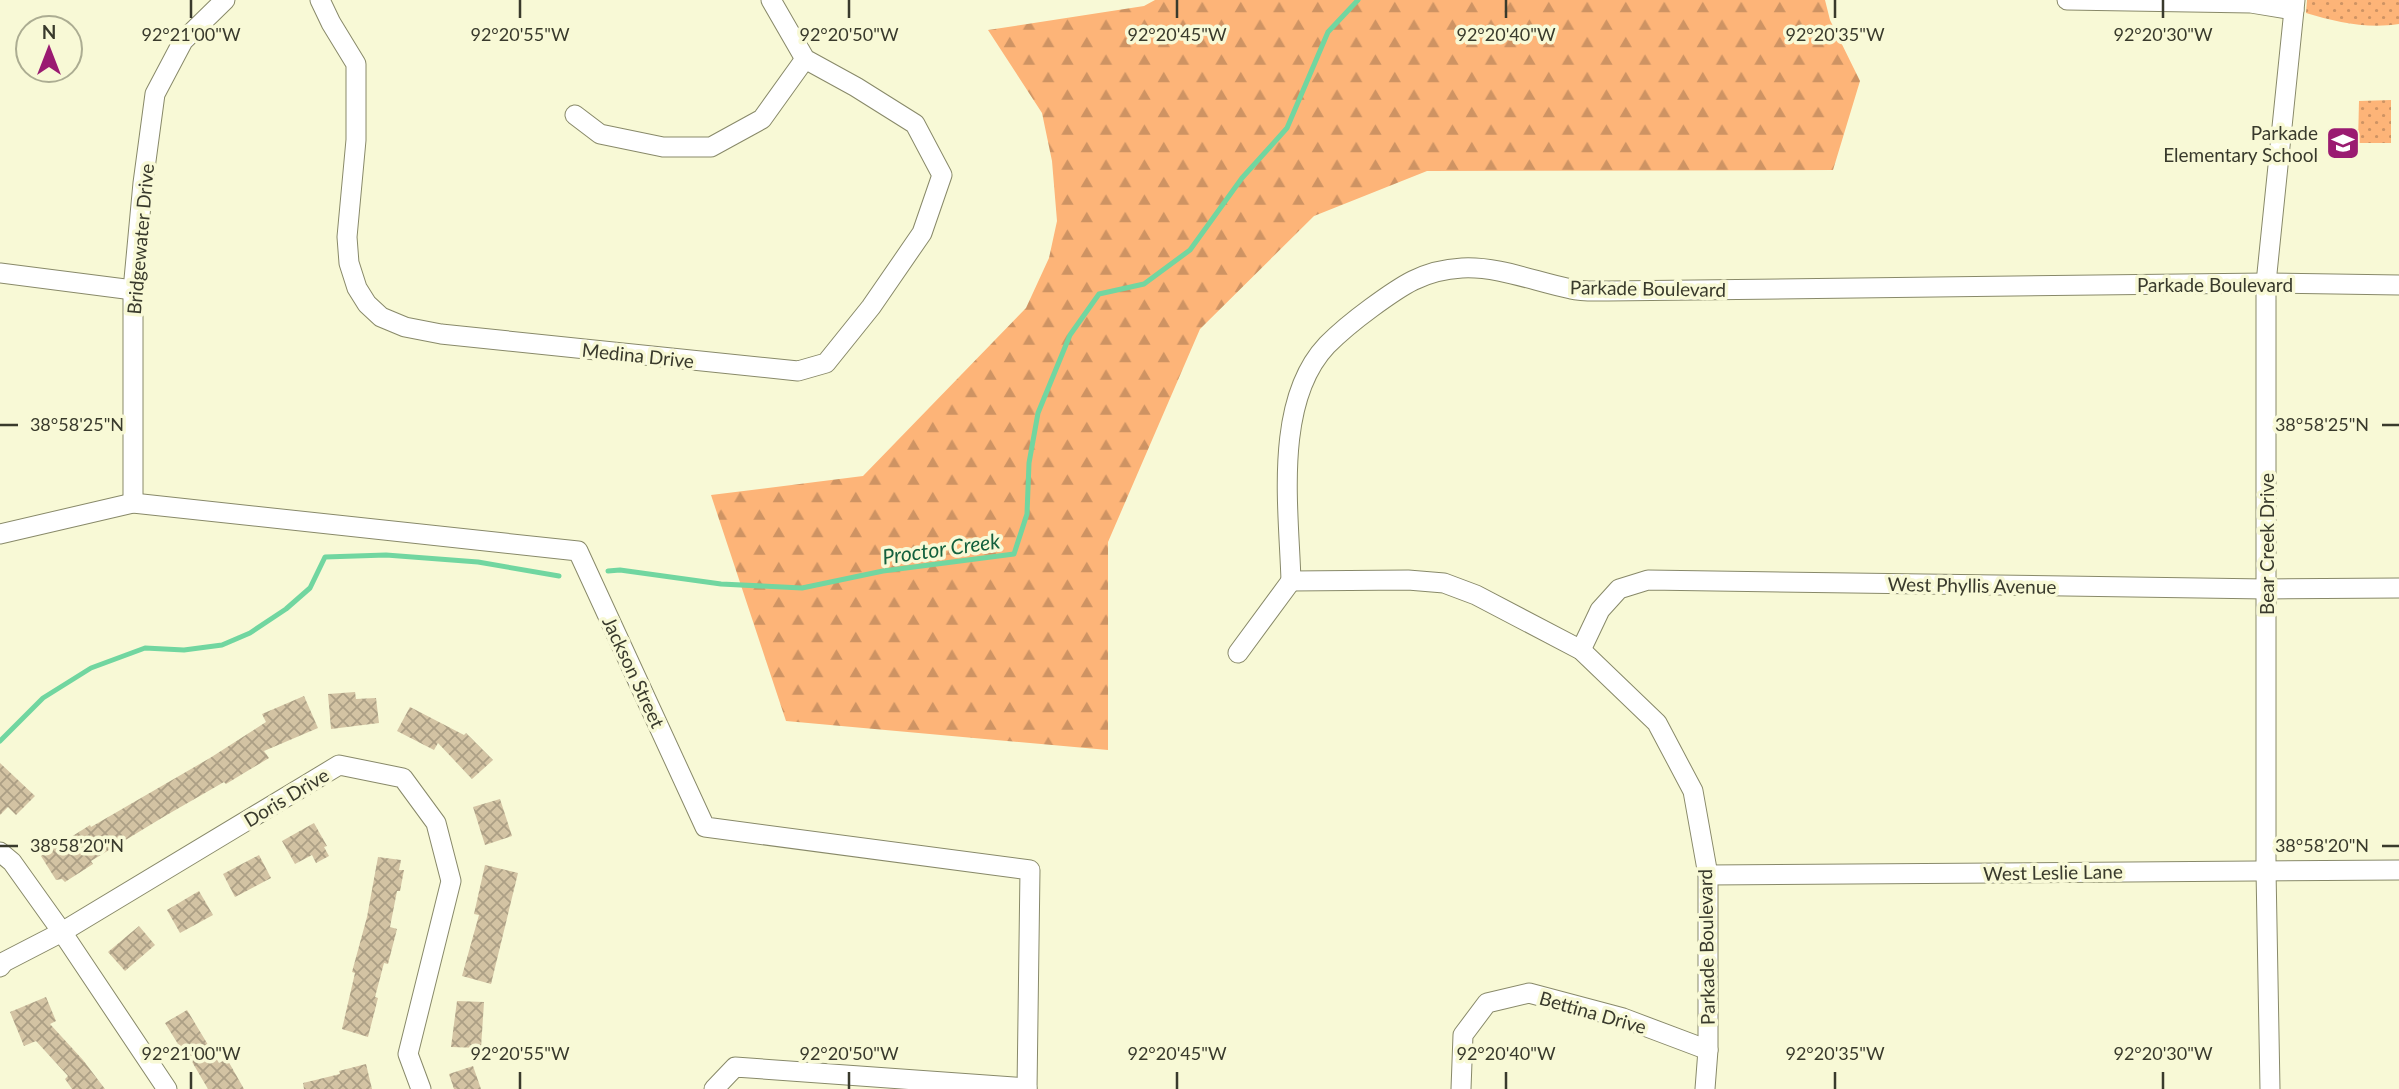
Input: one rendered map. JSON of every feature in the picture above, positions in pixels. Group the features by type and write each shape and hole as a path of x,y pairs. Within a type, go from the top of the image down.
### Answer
{"street":[{"name":"Bridgewater Drive","path":"134,503 132,290 155,94 183,41 225,0"},
{"name":"Medina Drive","path":"320,0 356,64 356,140 347,237 349,263 357,288 367,304 381,317 405,327 455,335 798,371 826,363 871,307 922,233 943,175 915,124 805,59"},
{"path":"575,115 600,134 663,147 711,147 762,119 805,59 771,0"},
{"path":"2067,0 2294,5"},
{"name":"Bear Creek Drive","path":"2270,1089 2266,870 2266,283 2294,5"},
{"name":"Parkade Boulevard","path":"1705,1089 1707,875 1693,791 1657,723 1581,650 1476,595 1444,583 1408,580 1291,581 1288,452 1295,409 1306,376 1325,347 1407,282 1436,271 1464,268 1492,271 1575,290 1608,292 2266,283 2399,285"},
{"path":"0,273 132,290"},
{"name":"Jackson Street","path":"0,534 134,503 578,551 705,827 1030,870 1027,1088"},
{"name":"West Phyllis Avenue","path":"1581,650 1600,610 1619,589 1648,580 2266,589 2399,588"},
{"path":"1238,653 1291,581"},
{"name":"Doris Drive","path":"0,967 4,962 62,932 339,765 403,778 436,823 451,881 408,1054 421,1089"},
{"path":"0,852 12,862 62,932 167,1089"},
{"name":"West Leslie Lane","path":"1707,875 2399,870"},
{"name":"Bettina Drive","path":"1461,1089 1463,1035 1487,1003 1529,993 1623,1018 1707,1050"},
{"path":"714,1089 735,1067 1027,1088"}],"green space":[{"path":"1155,0 1825,0 1830,20 1860,81 1833,170 1427,171 1314,216 1200,329 1108,542 1108,750 786,721 711,495 863,476 1026,308 1049,258 1057,221 1052,161 1042,113 988,30 1144,6"},
{"path":"2307,0 2399,0 2399,24 2363,25 2317,16 2306,13"},
{"path":"2391,100 2391,143 2358,143 2359,101"}],"building":[{"path":"355,692 356,699 376,698 379,723 331,729 328,694"},
{"path":"304,696 318,728 264,751 269,758 165,816 91,861 93,864 65,882 62,879 56,880 41,856 90,825 91,827 210,758 266,722 262,714"},
{"path":"410,707 464,735 466,733 493,760 472,779 438,743 434,750 397,731"},
{"path":"0,763 35,796 16,815 8,807 0,815"},
{"path":"500,799 512,836 485,845 473,807"},
{"path":"314,823 327,846 324,847 329,856 316,863 312,855 295,864 282,841"},
{"path":"259,855 271,878 235,897 223,874"},
{"path":"378,857 401,860 399,870 404,870 390,927 397,929 388,964 384,963 368,1037 342,1029"},
{"path":"485,865 518,873 491,984 462,976 479,915 474,914"},
{"path":"199,891 213,915 180,933 167,910"},
{"path":"139,926 155,945 125,971 108,952"},
{"path":"46,997 56,1021 50,1024 105,1089 72,1089 65,1079 68,1076 36,1041 24,1046 10,1012"},
{"path":"457,1001 484,1002 481,1048 451,1047"},
{"path":"187,1010 219,1063 227,1059 244,1089 208,1089 165,1023"},
{"path":"366,1064 372,1089 304,1089 303,1083"},
{"path":"473,1066 481,1089 454,1089 449,1074"}],"waterway":[{"name":"Proctor Creek","path":"608,571 620,570 721,584 802,588 883,571 1014,554 1027,514 1029,463 1038,413 1070,335 1099,294 1144,284 1190,250 1242,178 1287,128 1328,32 1358,0"},
{"name":"Proctor Creek","path":"0,741 43,698 91,668 145,648 184,650 222,645 250,633 286,609 310,588 325,557 386,555 478,562 559,576"}],"place":[{"name":"Parkade Elementary School","path":"2343,143"}]}
